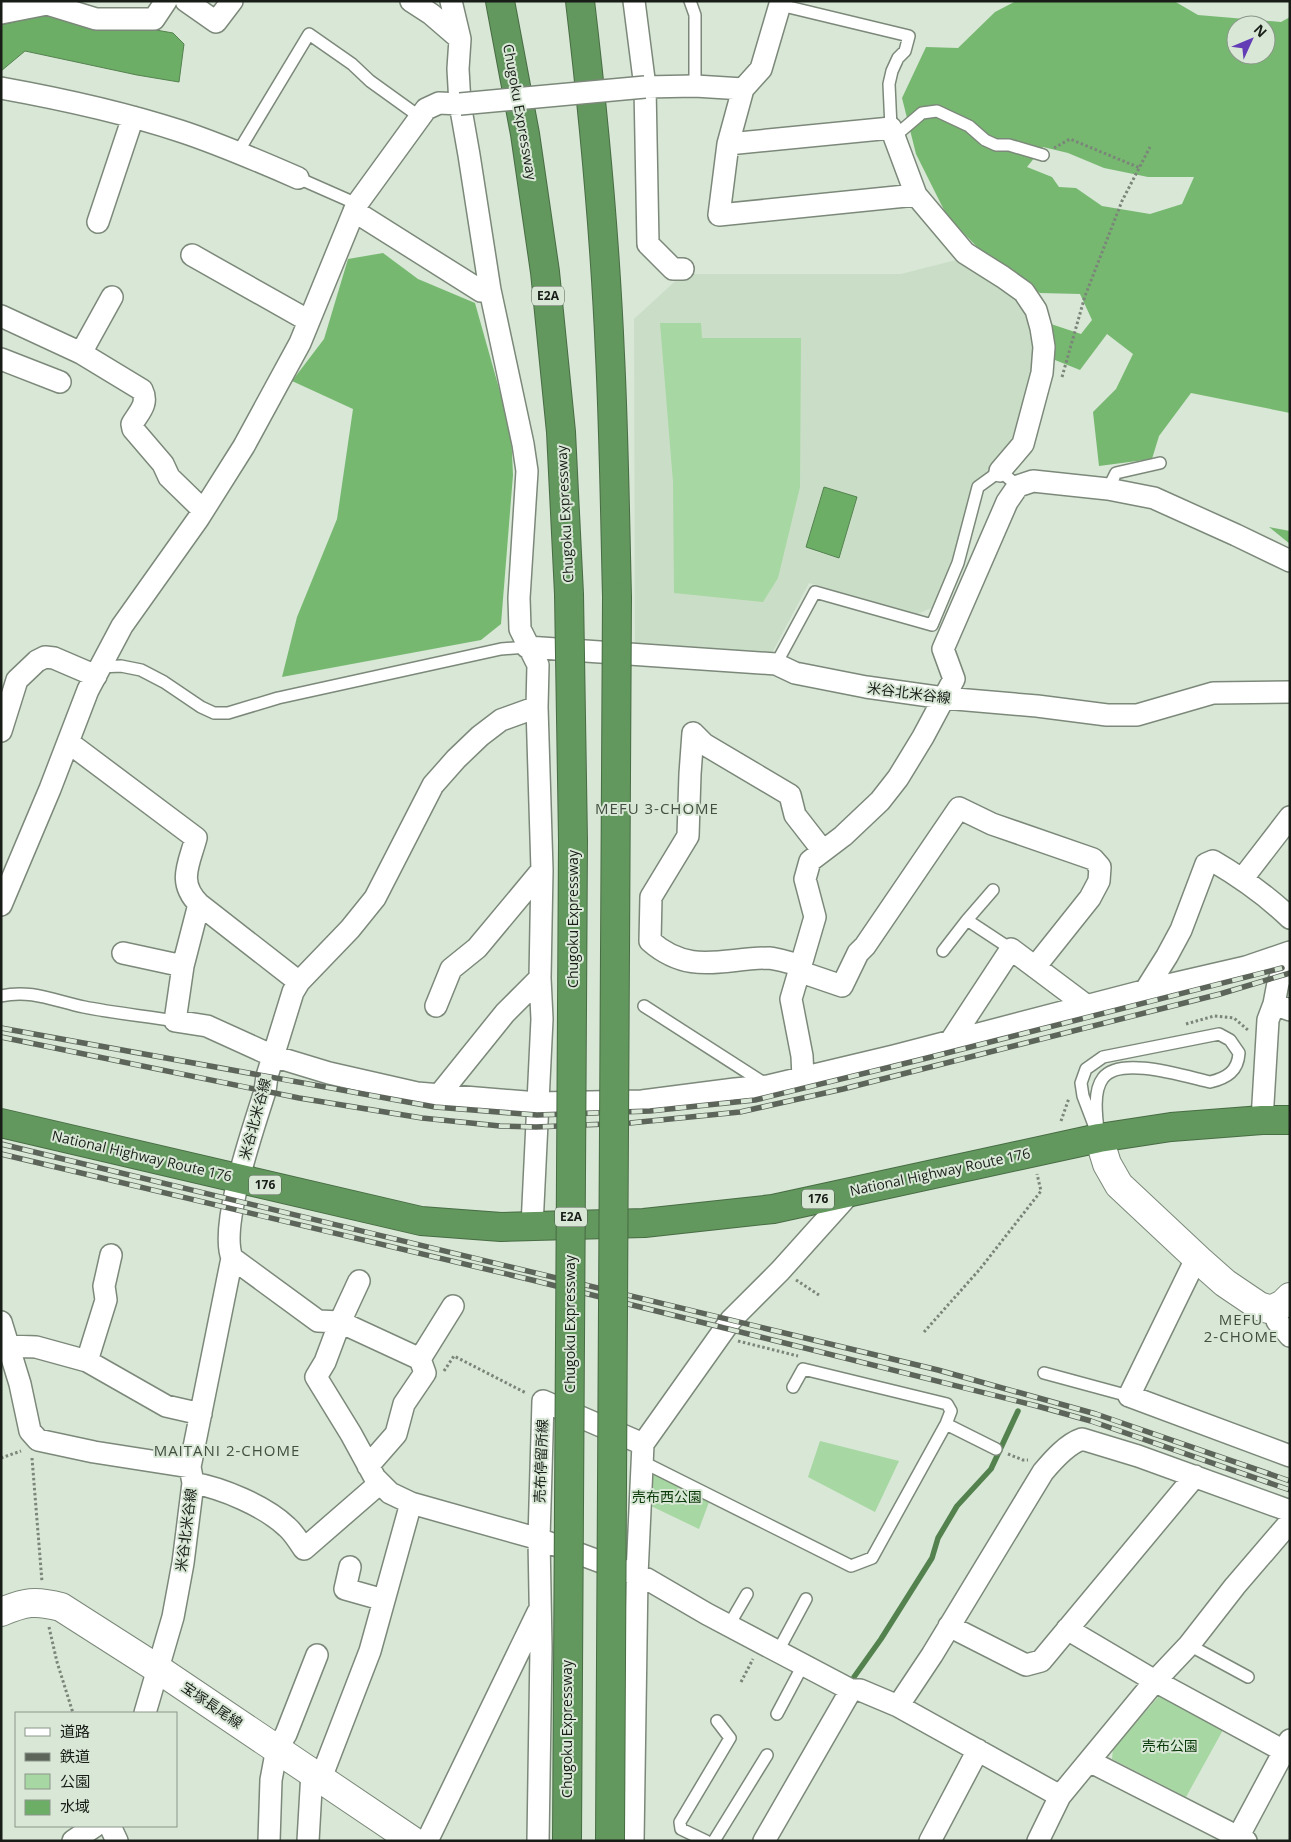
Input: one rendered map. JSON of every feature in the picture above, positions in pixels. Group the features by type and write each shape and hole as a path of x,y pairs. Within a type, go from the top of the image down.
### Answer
{"highway":[{"name":"Chugoku Expressway","path":"500,1 525,134 545,272 561,432 569,594 573,842 567,1841"},
{"path":"580,1 590,82 610,355 617,598 610,1841"},
{"name":"National Highway Route 176","path":"1,1123 421,1221 501,1227 644,1223 773,1209 1099,1138 1171,1127 1262,1120 1290,1120"}],"street":[{"path":"1,13 47,3 96,19 154,19 166,1"},
{"path":"186,1 216,22 232,1"},
{"path":"411,1 431,14 460,39"},
{"path":"451,1 460,39 458,69 460,104 470,155 490,290 527,470 519,598 520,629 527,647 538,665 542,870 540,978 542,1019 532,1226"},
{"path":"634,1 646,87 648,244 673,270 683,269"},
{"path":"781,3 761,69 743,89 728,144 719,215 916,195"},
{"path":"1,905 10,864 68,742 88,690 122,626 203,510 244,446 300,343 355,207 426,109 439,103 460,104 646,87 695,86 743,89"},
{"path":"1,88 65,100 181,131 238,152 298,178"},
{"path":"98,222 133,117"},
{"path":"728,144 891,128 916,195 965,253 1024,292 1036,310 1042,328 1044,347 1042,373 1023,444 1000,471"},
{"path":"355,207 481,291 490,290"},
{"path":"192,254 309,321"},
{"path":"81,354 112,297"},
{"path":"1,316 81,354 142,390 146,398 144,405 132,424 134,429 162,464 169,477 203,510"},
{"path":"1,358 60,382"},
{"path":"803,1078 802,1056 791,999 815,917 805,879 810,861 843,836 880,801 898,778 944,698 954,679 942,649 1007,502 1018,486 1033,481 1108,489 1154,498 1290,561"},
{"name":"米谷北米谷線","path":"527,647 776,664 795,673 866,688 1107,715 1137,716 1213,693 1290,692"},
{"path":"1,731 9,677 44,656 98,671"},
{"name":"米谷北米谷線","path":"146,1712 173,1617 183,1563 191,1475 232,1258 228,1249 229,1229 238,1178 293,992 299,982 350,929 375,898 433,785 480,736 502,720 538,707"},
{"path":"823,851 795,815 790,795 704,744 693,733 688,836 651,896 650,941 662,952 683,961 712,963 772,958 842,986 858,953 865,946 959,808 992,824 1093,859 1100,867 1099,881 1090,898 1035,967"},
{"path":"68,742 196,838 186,876 189,894 299,982"},
{"path":"1243,878 1290,817"},
{"path":"1145,991 1181,930 1206,864 1214,862 1243,878 1270,899 1290,918"},
{"path":"436,1006 451,969 476,948 542,870"},
{"path":"200,904 193,922 183,966 175,1020 207,1026 273,1056 330,1073 417,1093 538,1103 642,1101 768,1086 1246,967 1290,953"},
{"path":"950,1042 1011,949 1087,1006"},
{"path":"123,953 183,966"},
{"path":"1262,1120 1268,1020 1282,1007 1278,983 1290,953"},
{"path":"439,1095 505,1013 540,978"},
{"path":"1099,1138 1107,1164 1119,1185 1199,1260 1225,1283 1259,1306 1268,1309 1282,1302"},
{"path":"633,1841 637,1576 642,1452 718,1336 851,1192"},
{"path":"87,1360 106,1300 104,1286 111,1255"},
{"path":"232,1258 318,1321 340,1322 423,1366"},
{"path":"1199,1260 1192,1267 1129,1396 1290,1456"},
{"path":"358,1281 325,1362 316,1377 368,1466 380,1484 390,1493 411,1503 539,1539 637,1576 851,1690 860,1690 898,1706 1060,1796"},
{"path":"1282,1302 1277,1321 1290,1336"},
{"path":"368,1466 396,1434 404,1404 453,1306"},
{"path":"1,1322 20,1384 31,1439 191,1475 211,1486 246,1500 288,1528 304,1549 380,1484"},
{"path":"9,1346 36,1347 87,1360 166,1406 201,1414"},
{"name":"売布停留所線","path":"427,1841 540,1607 539,1539 543,1402 642,1452"},
{"path":"898,1706 950,1626 1043,1472 1054,1459 1076,1441 1082,1439 1138,1456 1290,1511"},
{"path":"950,1626 1026,1665 1041,1661 1194,1476"},
{"path":"308,1841 317,1775 370,1651 411,1503"},
{"path":"1040,1840 1060,1796 1155,1681 1189,1645 1235,1586 1290,1522"},
{"path":"350,1568 344,1589 384,1600"},
{"name":"宝塚長尾線","path":"1,1612 21,1603 43,1602 61,1607 277,1748 413,1841"},
{"path":"538,1841 540,1607"},
{"path":"1067,1629 1155,1681 1287,1745 1240,1839 1089,1761"},
{"path":"269,1841 271,1780 277,1748 286,1734 317,1655"},
{"path":"764,1841 851,1690"},
{"path":"930,1841 978,1750"},
{"path":"73,1841 94,1827"},
{"path":"110,1827 116,1841"}],"lane":[{"path":"690,1 695,15 695,86"},
{"path":"781,3 909,36 905,51 898,58 890,77 891,128 902,130 922,113 937,110 969,126 985,140 996,145 1017,147 1043,154"},
{"path":"238,152 309,34 352,64 370,81 420,117"},
{"path":"298,178 355,207"},
{"path":"1108,489 1116,473 1160,463"},
{"path":"776,664 815,592 932,625 958,563 978,487 1000,471 1018,486"},
{"path":"98,671 121,666 141,670 164,682 201,707 214,713 228,713 278,698 501,649 527,647"},
{"path":"943,951 993,890"},
{"path":"967,920 1011,949"},
{"path":"1,996 16,993 43,996 83,1007 175,1020"},
{"path":"644,1006 768,1086"},
{"path":"1219,1034 1230,1040 1236,1047 1239,1053 1236,1067 1226,1076 1210,1082 1143,1068 1126,1067 1106,1074 1100,1084 1096,1106 1099,1138 1087,1108 1081,1083 1086,1069 1103,1057 1219,1034"},
{"path":"642,1452 851,1566 872,1558 946,1424 951,1411 946,1404 803,1369 793,1387"},
{"path":"1044,1373 1129,1396"},
{"path":"946,1424 999,1450"},
{"path":"729,1625 747,1594"},
{"path":"770,1647 806,1599"},
{"path":"1189,1645 1248,1677"},
{"path":"777,1714 803,1665"},
{"path":"706,1841 681,1829 680,1822 730,1738 717,1721"},
{"path":"714,1841 766,1755"}],"path":[{"path":"1043,154 1070,139 1140,168"},
{"path":"1080,317 1085,296 1122,201 1150,147"},
{"path":"924,1332 980,1269 1041,1191 1036,1171"},
{"path":"780,1271 819,1295"},
{"path":"718,1336 802,1357"},
{"path":"423,1366 444,1371 454,1356 543,1402"},
{"path":"1,1458 31,1439 43,1602 57,1662 73,1712"},
{"path":"999,1450 1023,1460 1054,1459"},
{"path":"742,1682 770,1647"}],"shaded area":[{"path":"1016,1 1174,1 1198,15 1226,17 1226,65 1276,65 1276,22 1281,22 1290,17 1290,413 1191,393 1159,436 1152,459 1099,466 1093,412 1116,389 1133,354 1107,334 1080,370 1050,358 1051,324 1081,334 1092,320 1080,294 1040,293 980,250 947,216 916,154 902,98 926,47 958,48 995,12","holes":["1043,147 1068,153 1104,168 1148,177 1194,177 1182,204 1150,214 1102,206 1076,188 1059,187 1052,177 1027,167"]},
{"path":"383,253 418,279 475,303 511,431 513,475 501,624 481,640 282,677 297,617 337,519 353,409 292,381 324,339 348,259"},
{"path":"960,259 1015,295 1031,315 1038,346 1010,455 973,483 953,559 934,607 917,614 809,583 771,655 635,647 634,319 683,274 901,274"},
{"path":"1269,527 1290,531 1290,544"}],"green space":[{"path":"660,323 701,323 702,338 801,338 800,487 778,578 763,602 674,593 673,482"},
{"path":"820,1441 899,1461 875,1512 808,1477"},
{"name":"売布西公園","path":"650,1471 709,1502 699,1529 651,1506"},
{"name":"売布公園","path":"1159,1696 1223,1730 1186,1797 1112,1759 1113,1749"}],"water":[{"path":"48,14 92,28 156,30 173,33 184,44 179,82 25,51 1,71 1,25"},
{"path":"824,487 857,497 839,558 806,547"}],"waterway":[{"path":"854,1677 881,1639 932,1558 938,1538 957,1506 991,1469 1018,1411"}],"railway":[{"path":"1,1028 435,1107 537,1115 650,1111 755,1100 1282,968"},
{"path":"1,1037 299,1098 422,1118 500,1126 536,1127 630,1123 740,1112 843,1089 1220,994 1290,973"},
{"path":"1,1144 938,1370 1096,1414 1290,1481"},
{"path":"1,1154 532,1280 1037,1406 1091,1421 1290,1490"}],"district":[{"name":"MEFU 3-CHOME","path":"657,809"},
{"name":"MEFU 2-CHOME","path":"1241,1328"},
{"name":"MAITANI 2-CHOME","path":"227,1451"}]}
